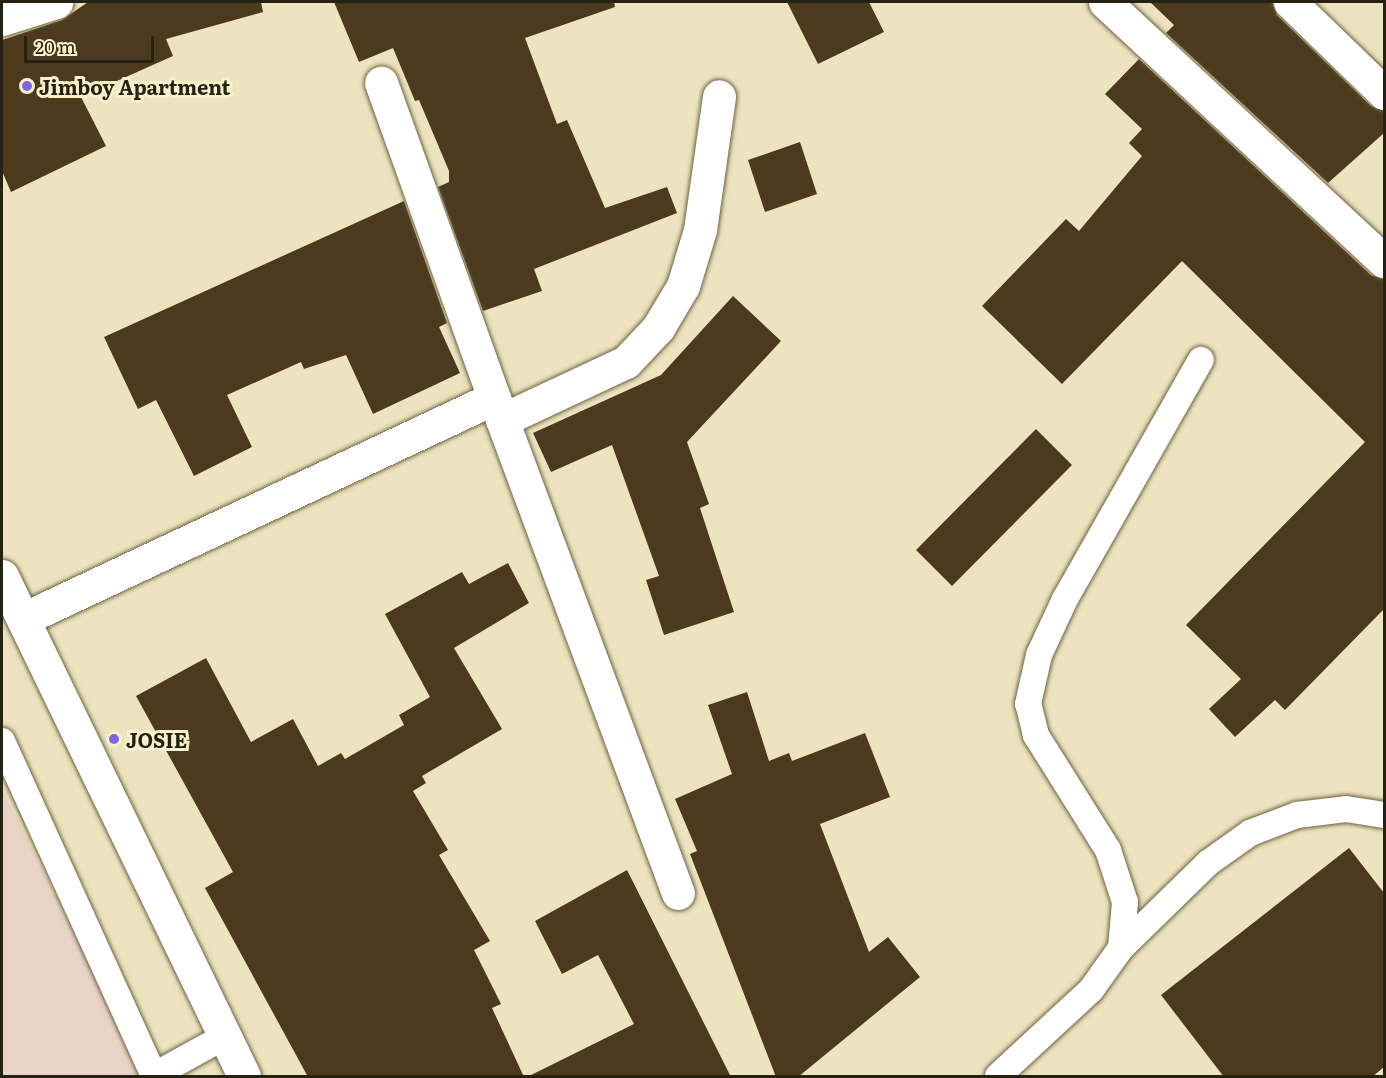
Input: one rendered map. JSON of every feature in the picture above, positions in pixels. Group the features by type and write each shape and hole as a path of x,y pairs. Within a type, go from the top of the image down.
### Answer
{"street":[{"path":"2,19 56,2"},
{"path":"1105,2 1384,261"},
{"path":"1290,2 1384,93"},
{"path":"381,83 498,409 678,893"},
{"path":"23,619 498,409 626,362 658,328 683,286 700,230 718,96"},
{"path":"2,576 244,1077"}],"lane":[{"path":"1121,948 1125,902 1108,850 1036,735 1028,704 1039,655 1065,599 1201,360"},
{"path":"2,741 9,780 153,1076 224,1037"},
{"path":"998,1077 1091,990 1121,948 1208,863 1250,833 1297,815 1346,809 1384,815"}],"shaded area":[{"path":"2,789 146,1076 2,1076"}],"building":[{"path":"88,2 261,2 263,12 166,39 173,56 81,97 106,146 11,192 2,171 2,40 62,20"},
{"path":"334,2 614,2 615,7 525,38 557,124 567,120 605,208 667,187 677,213 534,269 542,291 483,311 438,187 449,182 449,171 419,100 415,101 393,48 359,62"},
{"path":"787,2 869,2 884,32 818,64"},
{"path":"1150,2 1272,2 1277,15 1371,106 1384,111 1384,133 1328,183 1166,33 1174,25"},
{"path":"1139,59 1371,275 1384,279 1384,609 1285,710 1275,700 1235,737 1209,709 1241,679 1186,625 1365,442 1182,261 1062,384 982,306 1066,219 1079,231 1142,156 1129,143 1142,129 1105,94"},
{"path":"800,142 817,194 765,212 748,160"},
{"path":"404,201 447,323 439,327 460,373 373,414 346,355 304,369 301,362 227,395 252,447 194,476 156,400 138,409 104,337"},
{"path":"733,296 781,341 687,442 709,504 700,508 734,612 664,635 646,580 659,576 612,445 551,472 533,433 661,375"},
{"path":"1036,429 1072,465 952,586 916,550"},
{"path":"508,563 529,603 454,648 502,729 422,776 426,783 413,791 448,850 439,855 490,941 474,950 501,1004 492,1008 524,1077 308,1077 205,888 233,872 136,696 206,658 251,742 293,719 318,766 341,753 345,759 404,725 399,715 430,697 385,614 462,572 469,584"},
{"path":"747,692 769,761 789,753 792,761 865,733 890,797 820,824 869,952 888,937 920,977 798,1077 776,1077 690,854 697,851 675,799 732,774 708,705"},
{"path":"1349,848 1384,893 1384,1067 1372,1077 1224,1077 1161,995"},
{"path":"627,870 731,1077 527,1077 634,1024 598,955 562,974 535,921"}],"place":[{"name":"Jimboy Apartment","path":"27,86"},
{"name":"JOSIE","path":"114,739"}]}
